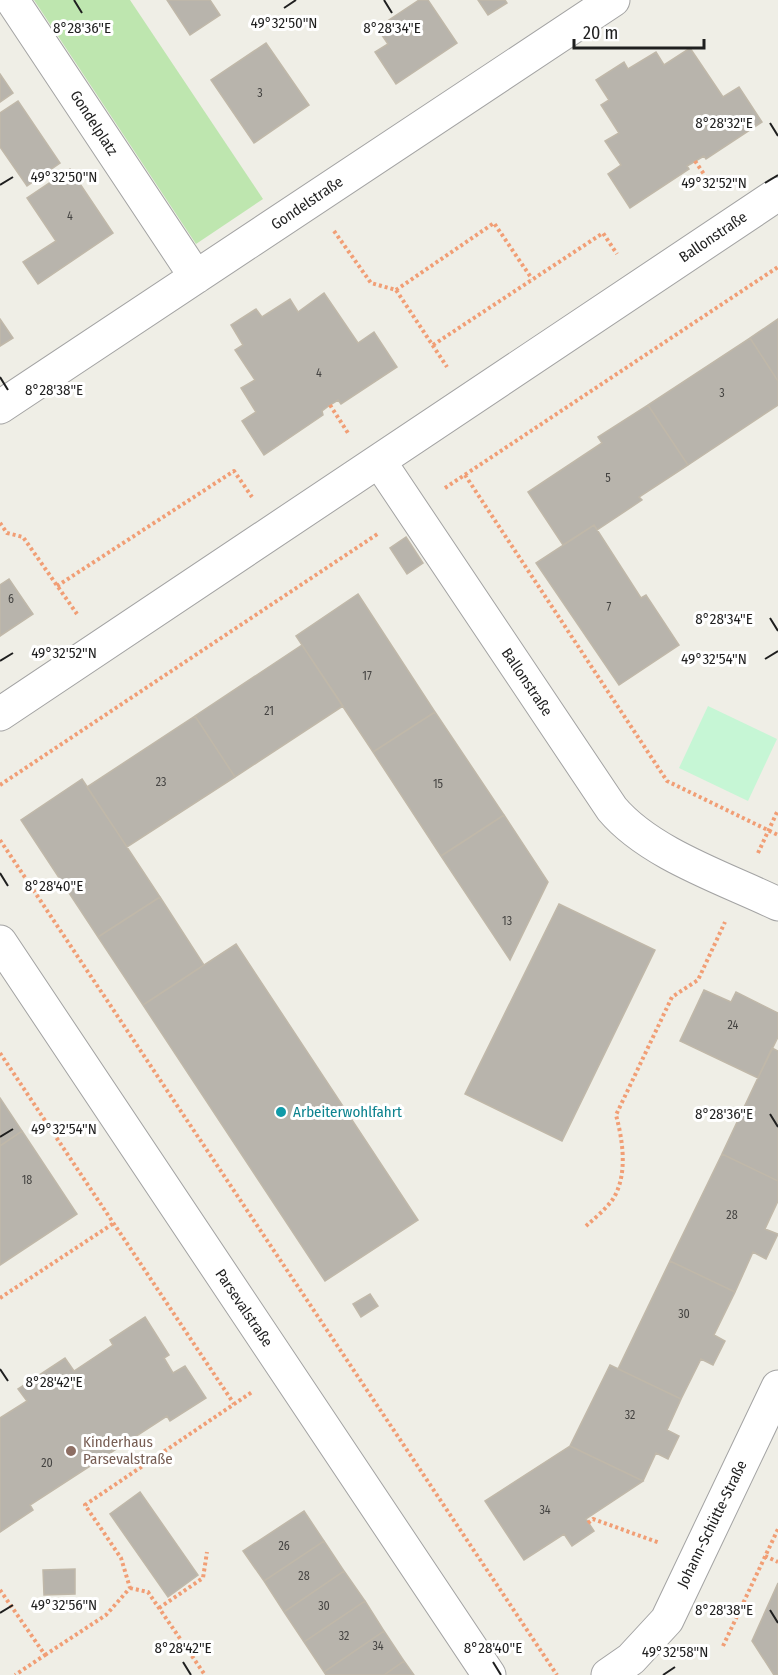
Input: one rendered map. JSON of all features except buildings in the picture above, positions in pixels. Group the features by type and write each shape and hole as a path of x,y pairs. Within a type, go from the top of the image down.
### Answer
{"street":[{"name":"Gondelplatz","path":"12,0 196,277"},
{"name":"Gondelstraße","path":"0,407 613,0"},
{"name":"Ballonstraße","path":"0,714 778,194"},
{"name":"Ballonstraße","path":"379,461 612,808 641,837 742,886"},
{"path":"742,886 778,904"},
{"name":"Parsevalstraße","path":"0,942 489,1675"},
{"name":"Johann-Schütte-Straße","path":"608,1675 632,1659 667,1620 778,1387"}],"path":[{"path":"312,200 371,283 396,290 469,400"},
{"path":"396,290 494,224 531,279"},
{"path":"433,345 603,232 640,286"},
{"path":"57,586 234,471 275,530"},
{"path":"465,475 667,781 778,835"},
{"path":"0,523 7,533 23,537 100,647"},
{"path":"586,1226 613,1198 623,1167 621,1131 616,1115 672,997 698,980 778,810"},
{"path":"0,840 557,1675"},
{"path":"0,1053 235,1404"},
{"path":"0,1298 114,1223"},
{"path":"130,1588 121,1558 85,1505 286,1371"},
{"path":"588,1522 593,1519 697,1556"},
{"path":"723,1646 778,1529"},
{"path":"159,1608 203,1578 207,1552"},
{"path":"765,1556 778,1562"},
{"path":"130,1588 148,1593 205,1675"},
{"path":"15,1675 106,1615 130,1588"},
{"path":"0,1590 45,1655"}],"green space":[{"path":"34,0 130,0 263,199 196,244"},
{"path":"708,706 777,739 748,801 679,768"}],"place":[{"name":"Arbeiterwohlfahrt","path":"281,1112"},
{"name":"Kinderhaus Parsevalstraße","path":"71,1451"}]}
